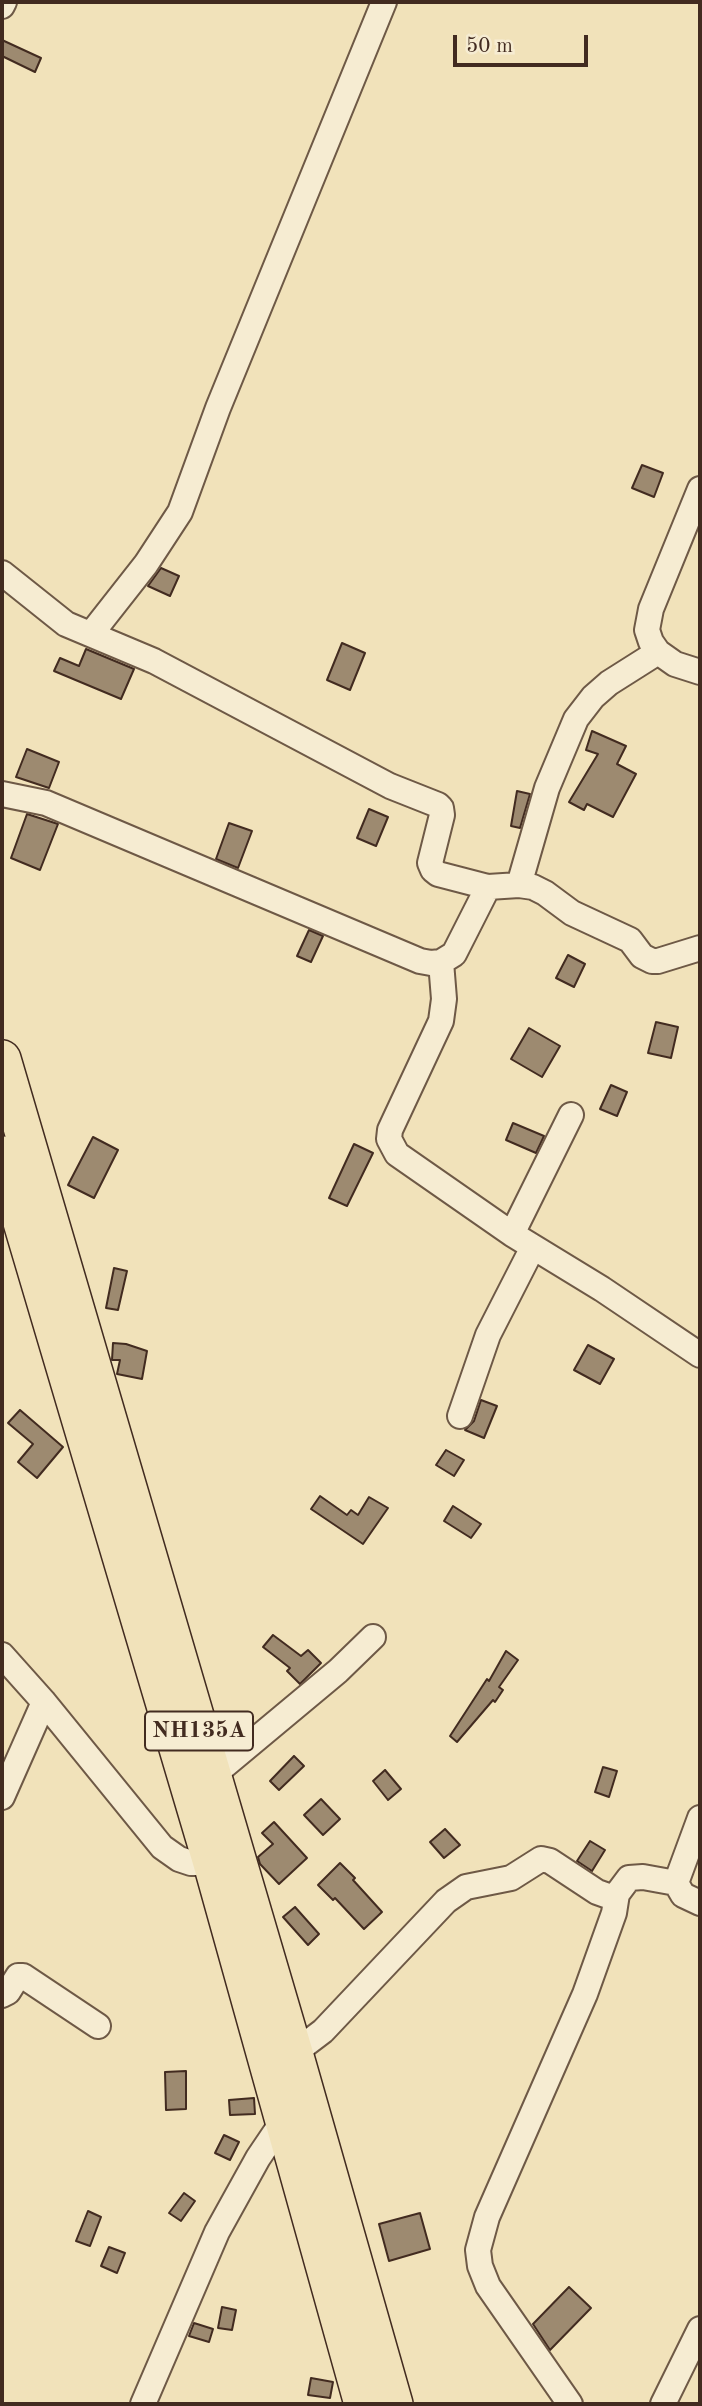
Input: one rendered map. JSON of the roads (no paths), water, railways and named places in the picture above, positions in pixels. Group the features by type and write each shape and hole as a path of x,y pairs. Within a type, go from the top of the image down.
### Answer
{"highway":[{"name":"NH135A","path":"2,1059 294,2053 394,2404"},
{"name":"NH135A","path":"2,1155 212,1864 363,2404"}],"street":[{"path":"91,634 146,564 180,512 223,395 384,2"},
{"path":"700,489 648,618 647,630 658,652 676,664 700,672"},
{"path":"2,573 66,624 154,661 390,786 435,803 442,811 430,863 433,870 473,885 533,887 572,913 630,940 646,959 658,961 700,948"},
{"path":"519,885 547,788 576,719 593,697 609,683 658,652"},
{"path":"2,794 46,803 420,961 441,962 454,954 488,887"},
{"path":"441,962 443,1013 390,1130 389,1139 397,1154 512,1234 602,1289 700,1355"},
{"path":"512,1234 571,1115"},
{"path":"460,1416 488,1335 533,1247"},
{"path":"212,1776 338,1671 373,1637"},
{"path":"2,1655 44,1702 162,1847 179,1859 191,1863 212,1864"},
{"path":"2,1797 44,1702"},
{"path":"700,1818 676,1883 683,1895 700,1903"},
{"path":"294,2053 323,2031 446,1901 466,1887 511,1878 537,1860 545,1859 611,1897 617,1894 629,1878 643,1877 676,1883"},
{"path":"570,2404 488,2286 480,2266 478,2250 487,2217 585,1994 614,1913 617,1894"},
{"path":"2,1995 8,1992 18,1976 23,1976 98,2026"},
{"path":"143,2404 217,2232 258,2158 285,2118"},
{"path":"663,2404 700,2329"}]}
